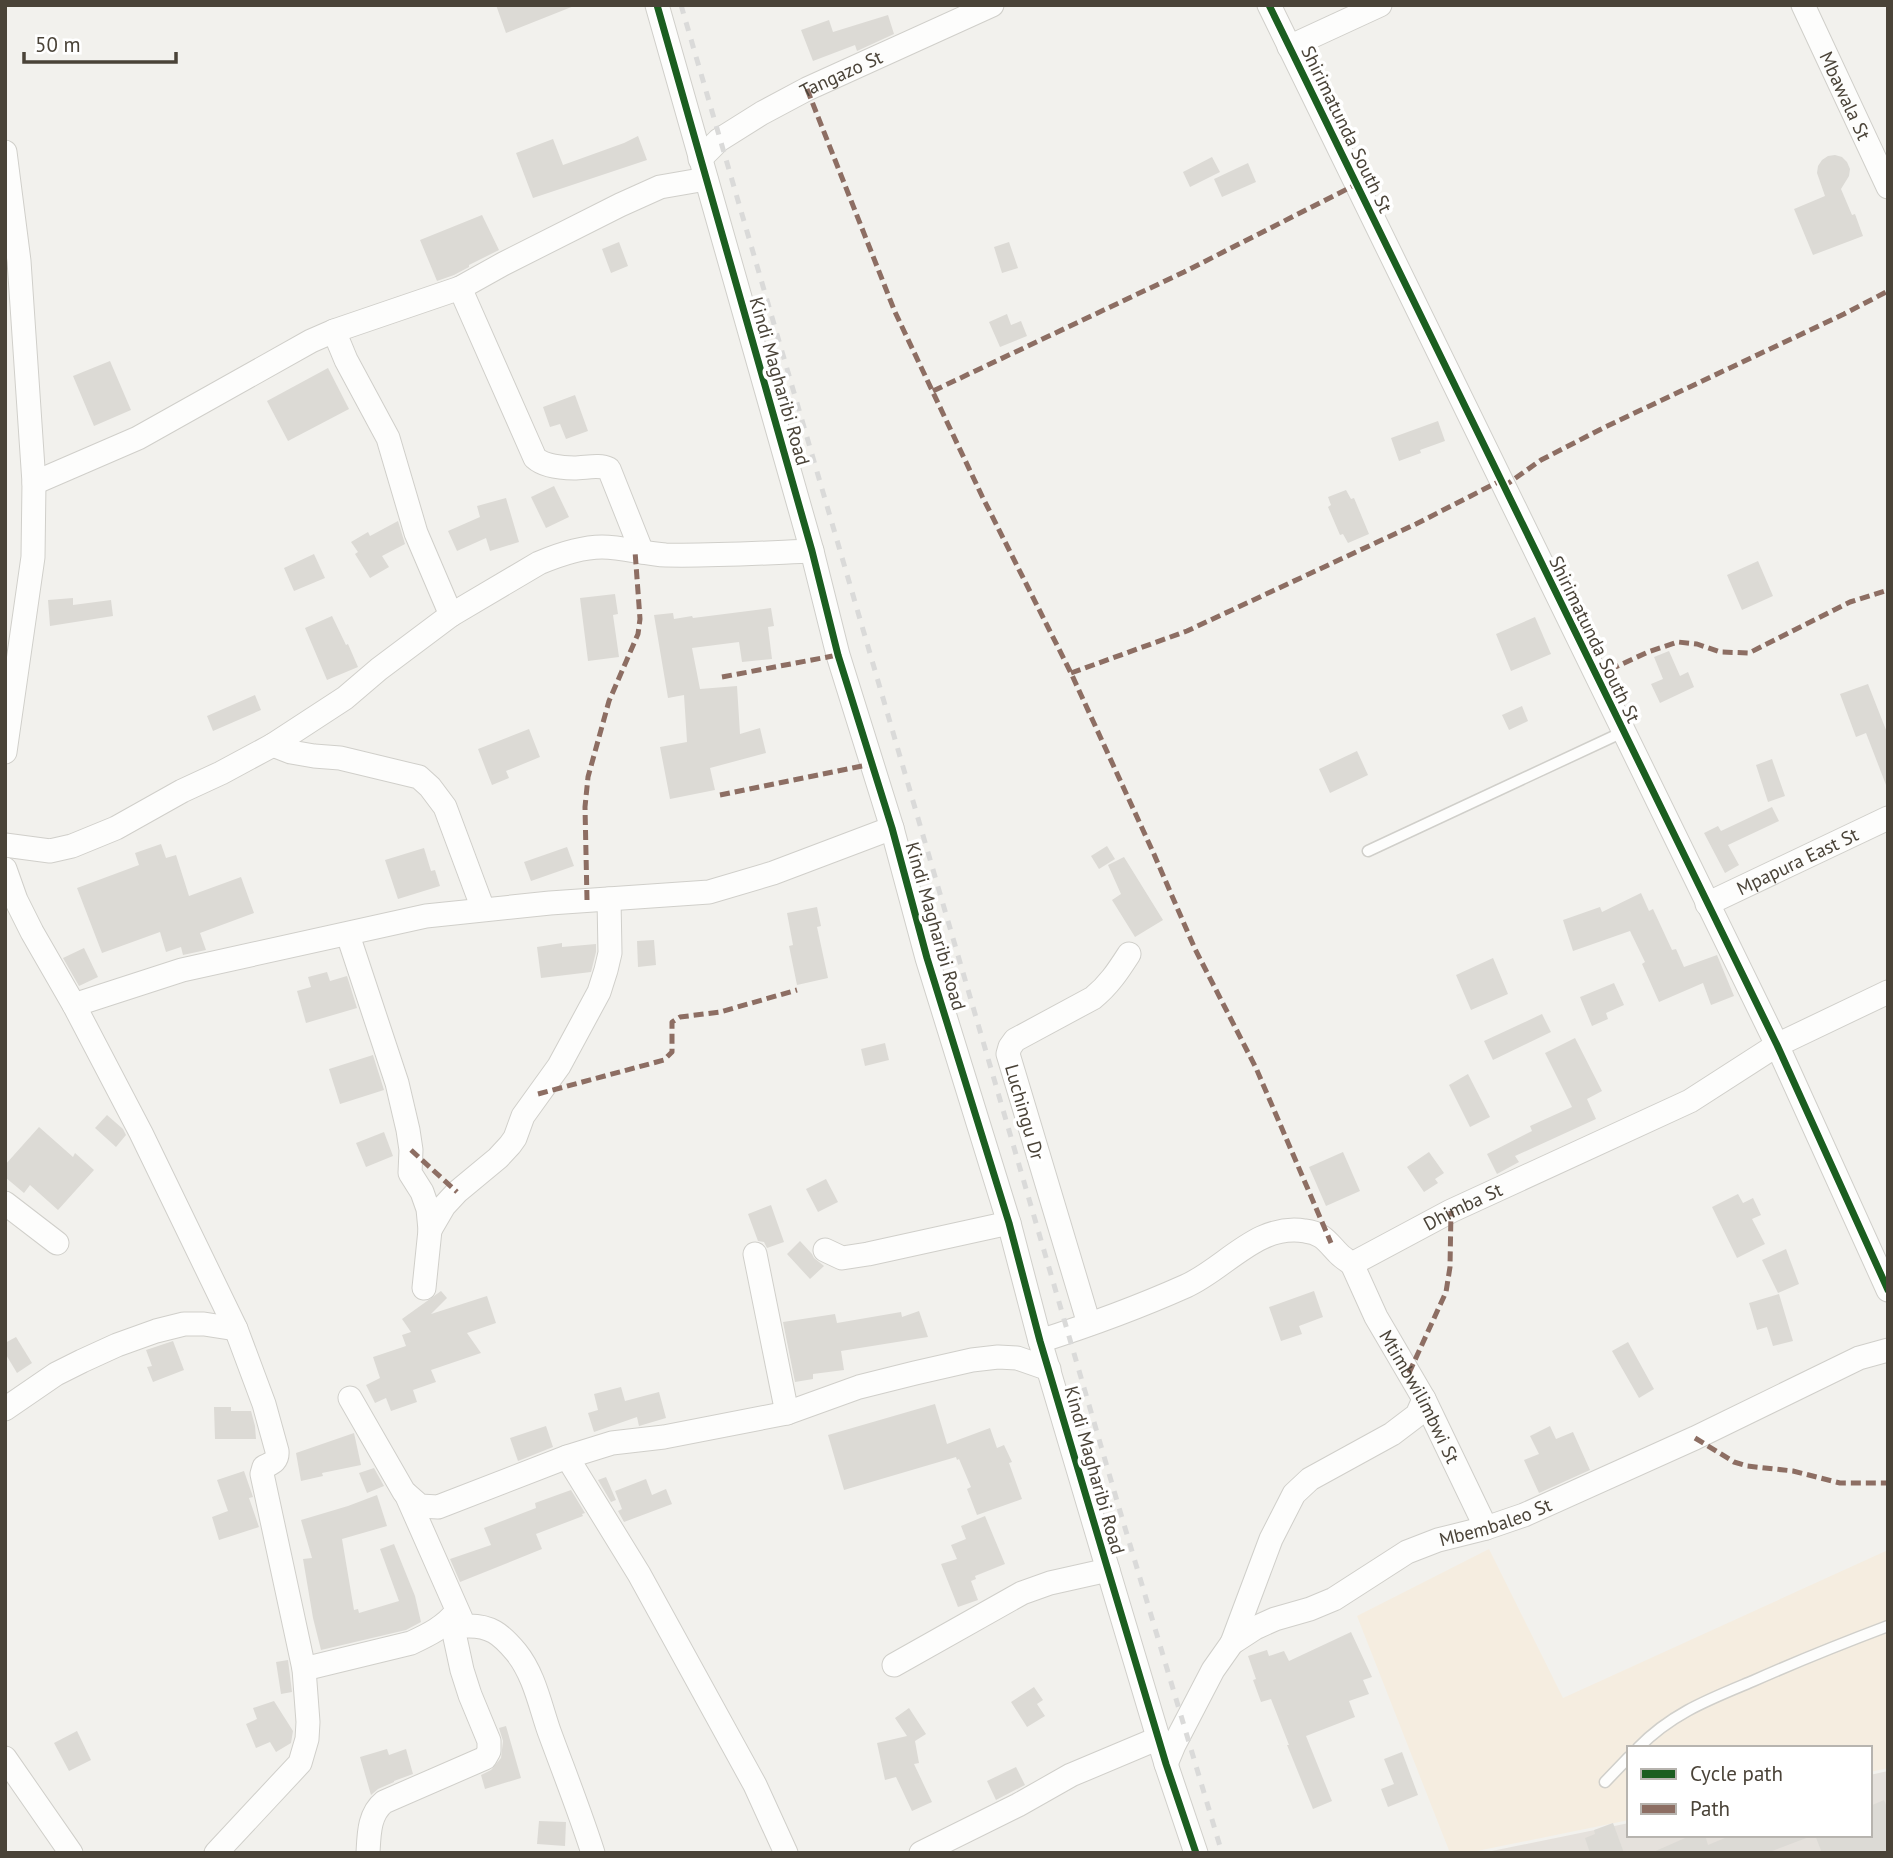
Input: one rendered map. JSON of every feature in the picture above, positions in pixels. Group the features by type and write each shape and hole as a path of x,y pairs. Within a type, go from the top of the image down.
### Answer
{"street":[{"name":"Kindi Magharibi Road","path":"657,5 812,551 838,655 892,828 927,958 1009,1223 1040,1341 1108,1570 1166,1764 1196,1853"},
{"name":"Tangazo St","path":"703,169 719,140 762,113 807,89 992,5"},
{"name":"Shirimatunda South St","path":"1269,5 1777,1045 1888,1290"},
{"path":"1289,47 1380,5"},
{"name":"Mbawala St","path":"1803,5 1881,158 1888,187"},
{"path":"5,152 19,261 34,483 33,557 5,752"},
{"path":"34,483 138,438 292,351 334,331 460,288 620,205 703,169"},
{"path":"460,288 534,458 541,463 572,468 609,469 642,552"},
{"path":"334,331 346,360 388,438 416,533 451,615"},
{"path":"5,845 50,850 72,846 116,828 273,745 345,698 379,668 451,615 554,556 602,547 662,555 812,551"},
{"path":"273,745 291,752 340,758 419,777 445,807 483,909"},
{"name":"Mpapura East St","path":"1707,904 1888,818"},
{"path":"74,1005 182,970 426,916 483,909 709,892 773,873 892,828"},
{"path":"5,869 16,900 32,932 74,1005 141,1133 236,1329 264,1404 277,1451 278,1457 264,1467 262,1474 304,1669 308,1731 305,1753 300,1763 216,1853"},
{"path":"430,1230 444,1206 457,1192 510,1145 523,1116 559,1066 599,992 606,970 610,953 609,899"},
{"path":"348,934 397,1083 411,1150 410,1173 422,1192 428,1209 430,1230 424,1288"},
{"name":"Luchingu Dr","path":"1088,1324 1008,1054 1015,1040 1103,990 1110,984 1129,954"},
{"name":"Dhimba St","path":"1352,1264 1451,1211 1690,1101 1777,1045 1888,992"},
{"path":"5,1203 57,1243"},
{"path":"825,1250 842,1258 1009,1223"},
{"path":"1040,1341 1189,1285 1240,1250 1274,1232 1304,1230 1319,1234 1352,1264"},
{"path":"755,1254 788,1413"},
{"name":"Mtimbwilimbwi St","path":"1352,1264 1376,1317 1424,1399 1486,1528"},
{"path":"5,1409 56,1374 82,1360 156,1331 184,1324 236,1329"},
{"name":"Mbembaleo St","path":"1166,1764 1213,1670 1232,1643 1255,1628 1334,1599 1407,1552 1524,1515 1695,1438 1859,1358 1888,1350"},
{"path":"406,1494 420,1506 438,1507 567,1457 612,1443 664,1437 788,1413 859,1387 972,1360 1017,1358 1049,1369"},
{"path":"350,1398 406,1494 454,1615 462,1670 489,1741 489,1751 485,1758 384,1802 376,1808 372,1818 368,1853"},
{"path":"1232,1643 1271,1539 1294,1494 1310,1479 1392,1434 1417,1415 1424,1399"},
{"path":"567,1457 639,1574 755,1786 786,1853"},
{"path":"894,1665 1022,1593 1050,1583 1108,1570"},
{"path":"304,1669 411,1643 428,1636 454,1615"},
{"path":"454,1615 466,1626 491,1629 506,1641 527,1668 593,1853"},
{"path":"921,1853 1018,1805 1071,1775 1159,1738"},
{"path":"5,1758 71,1853"}],"lane":[{"path":"1368,851 1623,732"},
{"path":"1640,1746 1651,1734 1689,1709 1795,1662 1888,1626"},
{"path":"1605,1782 1627,1759"}],"shaded area":[{"path":"1489,1549 1563,1698 1888,1550 1888,1768 1872,1772 1872,1746 1627,1746 1627,1820 1467,1853 1450,1853 1357,1616"},
{"path":"1888,1771 1888,1853 1482,1853 1627,1823 1627,1837 1872,1837 1872,1775"}],"building":[{"path":"496,5 574,5 574,6 506,33"},
{"path":"888,15 894,34 857,51 855,45 813,61 801,30 829,20 833,32"},
{"path":"638,136 647,160 533,198 516,153 553,139 563,165"},
{"path":"1828,156 1842,157 1850,169 1841,189 1863,236 1813,255 1794,209 1825,196 1817,173 1818,166"},
{"path":"1212,157 1220,172 1190,187 1183,172"},
{"path":"1248,163 1256,182 1222,197 1214,179"},
{"path":"482,215 499,250 454,275 437,281 420,240"},
{"path":"619,242 628,266 611,273 602,249"},
{"path":"1009,242 1018,268 1002,273 994,247"},
{"path":"1007,314 1011,325 1021,321 1027,336 1000,347 989,322"},
{"path":"110,361 131,410 94,426 73,376"},
{"path":"328,368 349,409 288,441 267,401"},
{"path":"575,395 588,431 566,439 560,424 550,427 543,407"},
{"path":"1438,421 1445,441 1399,461 1391,438"},
{"path":"554,486 569,517 546,528 531,497"},
{"path":"1346,490 1351,499 1354,498 1369,534 1348,543 1343,534 1340,535 1328,507 1331,505 1328,497"},
{"path":"506,498 519,542 490,551 486,538 457,551 448,531 480,517 477,506"},
{"path":"398,521 405,544 382,556 389,567 370,578 351,542 368,532 370,536"},
{"path":"314,554 325,578 294,591 284,568"},
{"path":"1758,561 1773,596 1742,610 1727,575"},
{"path":"615,594 618,614 613,615 619,657 588,661 580,598"},
{"path":"73,598 73,605 111,600 113,616 50,626 48,600"},
{"path":"771,608 774,626 768,627 772,659 742,662 739,642 692,648 700,689 737,686 740,734 760,728 766,753 710,768 715,790 670,799 660,747 687,742 684,695 668,698 654,615 673,613 674,619 693,618"},
{"path":"332,616 358,667 327,680 305,628"},
{"path":"1535,617 1551,654 1511,671 1496,634"},
{"path":"1669,651 1680,676 1688,672 1694,687 1660,703 1651,684 1663,679 1654,657"},
{"path":"1868,684 1888,735 1888,785 1866,733 1856,737 1840,694"},
{"path":"255,695 261,710 213,731 207,716"},
{"path":"1522,706 1528,721 1509,730 1502,715"},
{"path":"529,729 540,757 506,771 509,778 492,785 478,749"},
{"path":"1357,751 1368,775 1330,793 1319,769"},
{"path":"1772,759 1785,796 1768,802 1756,765"},
{"path":"1772,807 1779,821 1728,845 1739,865 1725,873 1704,833 1718,826 1721,831"},
{"path":"161,844 166,858 176,855 189,896 241,877 254,913 200,933 206,950 183,955 181,947 166,952 160,932 102,953 77,888 139,865 135,853"},
{"path":"1107,846 1115,859 1099,869 1091,856"},
{"path":"567,847 574,866 531,881 524,862"},
{"path":"424,848 431,871 435,870 440,886 398,899 385,860"},
{"path":"1124,857 1163,920 1135,937 1112,900 1121,894 1108,865"},
{"path":"1641,893 1649,911 1653,909 1672,950 1676,949 1684,967 1717,955 1734,996 1711,1005 1703,983 1659,1002 1642,964 1645,962 1630,931 1573,951 1563,920 1600,907 1602,912"},
{"path":"817,907 821,926 817,927 828,978 797,985 789,946 793,945 787,913"},
{"path":"654,940 656,965 638,967 637,941"},
{"path":"562,943 562,947 596,944 591,972 541,978 537,947"},
{"path":"84,948 98,977 79,986 63,958"},
{"path":"1493,958 1508,994 1471,1010 1456,975"},
{"path":"327,972 330,981 347,976 357,1008 306,1023 297,991 311,987 308,977"},
{"path":"1614,983 1624,1005 1606,1013 1608,1019 1592,1026 1580,997"},
{"path":"1542,1014 1551,1032 1493,1060 1484,1041"},
{"path":"1575,1038 1602,1091 1587,1099 1596,1119 1515,1156 1519,1162 1497,1174 1487,1154 1532,1131 1530,1126 1572,1107 1545,1053"},
{"path":"885,1043 889,1060 865,1066 861,1049"},
{"path":"373,1055 384,1090 340,1104 329,1069"},
{"path":"1468,1074 1490,1117 1470,1127 1449,1085"},
{"path":"107,1115 126,1135 116,1147 95,1128"},
{"path":"39,1127 73,1157 75,1153 94,1170 58,1210 30,1185 24,1193 5,1177 5,1165"},
{"path":"384,1132 393,1156 366,1167 356,1143"},
{"path":"1343,1152 1360,1191 1326,1206 1309,1167"},
{"path":"1429,1152 1444,1173 1435,1179 1438,1183 1424,1192 1407,1167"},
{"path":"826,1179 838,1202 818,1212 806,1189"},
{"path":"1738,1194 1743,1203 1753,1198 1761,1215 1752,1219 1765,1244 1737,1258 1712,1207"},
{"path":"771,1205 784,1242 767,1248 764,1242 758,1241 748,1214"},
{"path":"800,1241 824,1266 810,1279 787,1254"},
{"path":"1786,1249 1799,1284 1778,1293 1762,1260"},
{"path":"441,1291 447,1298 431,1314 487,1296 496,1323 467,1333 481,1353 431,1370 436,1382 413,1390 417,1402 391,1411 386,1398 375,1403 366,1385 380,1378 373,1357 406,1346 402,1335 411,1332 402,1319"},
{"path":"1314,1291 1323,1317 1299,1326 1302,1334 1281,1341 1269,1307"},
{"path":"1779,1294 1793,1341 1773,1346 1767,1327 1757,1330 1749,1303"},
{"path":"919,1311 928,1337 841,1351 844,1370 813,1374 813,1379 795,1382 783,1322 835,1314 837,1323 901,1312 902,1317"},
{"path":"16,1337 32,1363 17,1373 5,1353 5,1343"},
{"path":"173,1341 184,1370 153,1382 147,1367 152,1366 146,1350"},
{"path":"1628,1342 1654,1389 1639,1398 1612,1351"},
{"path":"621,1387 625,1401 659,1392 666,1418 639,1426 637,1417 594,1432 588,1413 598,1410 594,1394"},
{"path":"935,1404 947,1444 990,1428 997,1448 1004,1445 1012,1462 1009,1463 1022,1499 977,1515 967,1489 971,1487 956,1457 844,1490 828,1435"},
{"path":"214,1407 231,1407 231,1411 251,1411 256,1439 215,1439"},
{"path":"546,1426 553,1447 518,1461 510,1438"},
{"path":"1550,1426 1556,1439 1573,1432 1590,1470 1539,1493 1524,1460 1539,1454 1530,1436"},
{"path":"354,1433 361,1465 322,1473 323,1476 301,1481 296,1453"},
{"path":"374,1468 384,1486 367,1493 359,1473"},
{"path":"244,1471 253,1497 249,1498 259,1527 219,1540 212,1517 228,1511 217,1480"},
{"path":"606,1477 616,1500 611,1502 598,1480"},
{"path":"646,1479 652,1495 666,1489 672,1504 624,1522 618,1511 622,1509 615,1491"},
{"path":"571,1490 585,1513 583,1516 536,1534 542,1549 460,1582 450,1559 491,1545 484,1528 536,1508 535,1503"},
{"path":"377,1495 387,1526 342,1539 354,1610 358,1609 359,1613 399,1601 380,1549 394,1544 415,1596 421,1622 406,1630 321,1650 303,1559 312,1558 301,1520"},
{"path":"985,1516 1005,1564 975,1576 976,1579 971,1581 978,1600 958,1607 941,1564 957,1559 951,1545 966,1539 961,1526"},
{"path":"1351,1632 1372,1677 1363,1680 1369,1694 1349,1701 1355,1717 1306,1736 1332,1801 1313,1809 1271,1699 1261,1702 1248,1656 1267,1650 1269,1656 1284,1651 1289,1661"},
{"path":"288,1660 292,1692 281,1694 276,1662"},
{"path":"1034,1687 1043,1700 1037,1704 1045,1716 1027,1727 1011,1702"},
{"path":"274,1701 293,1731 291,1743 276,1752 270,1742 256,1748 246,1724 257,1719 253,1708"},
{"path":"909,1708 926,1734 915,1741 919,1763 914,1764 932,1802 912,1811 896,1777 885,1780 877,1743 907,1736 895,1718"},
{"path":"506,1726 521,1778 485,1789 481,1775 491,1770 501,1758 503,1741 499,1728"},
{"path":"77,1731 91,1760 69,1771 54,1743"},
{"path":"387,1749 389,1755 406,1749 413,1774 378,1789 371,1795 360,1757"},
{"path":"1402,1752 1418,1795 1388,1807 1381,1789 1394,1784 1384,1759"},
{"path":"1016,1767 1025,1785 996,1800 987,1781"},
{"path":"1884,1800 1888,1810 1888,1853 1822,1853 1816,1837 1872,1837 1872,1805"},
{"path":"539,1821 566,1822 565,1846 537,1844"},
{"path":"1613,1823 1624,1853 1590,1853 1585,1838 1595,1834 1594,1830"},
{"path":"1687,1837 1706,1837 1708,1845 1727,1837 1809,1837 1767,1853 1651,1853"}],"railway":[{"path":"681,5 1222,1853"}],"marked path":[{"path":"807,89 895,312 982,496 1071,673 1195,949 1256,1068 1331,1243"},
{"path":"933,391 1184,272 1357,184"},
{"path":"1503,487 1541,460 1605,427 1888,291"},
{"path":"1071,673 1187,631 1416,524 1500,481"},
{"path":"587,900 585,807 588,777 609,701 638,634 640,619 635,551"},
{"path":"1596,676 1648,652 1678,642 1697,644 1720,652 1749,653 1850,602 1888,590"},
{"path":"722,677 838,655"},
{"path":"720,795 872,764"},
{"path":"538,1094 664,1060 672,1052 672,1022 680,1017 720,1012 797,990"},
{"path":"411,1150 457,1192"},
{"path":"1409,1373 1446,1292 1450,1267 1451,1211"},
{"path":"1695,1438 1734,1462 1747,1466 1793,1471 1840,1483 1888,1483"}],"cycle path":[{"path":"657,5 812,551 838,655 892,828 927,958 1009,1223 1040,1341 1108,1570 1166,1764 1196,1853"},
{"path":"1269,5 1777,1045 1888,1290"}]}
